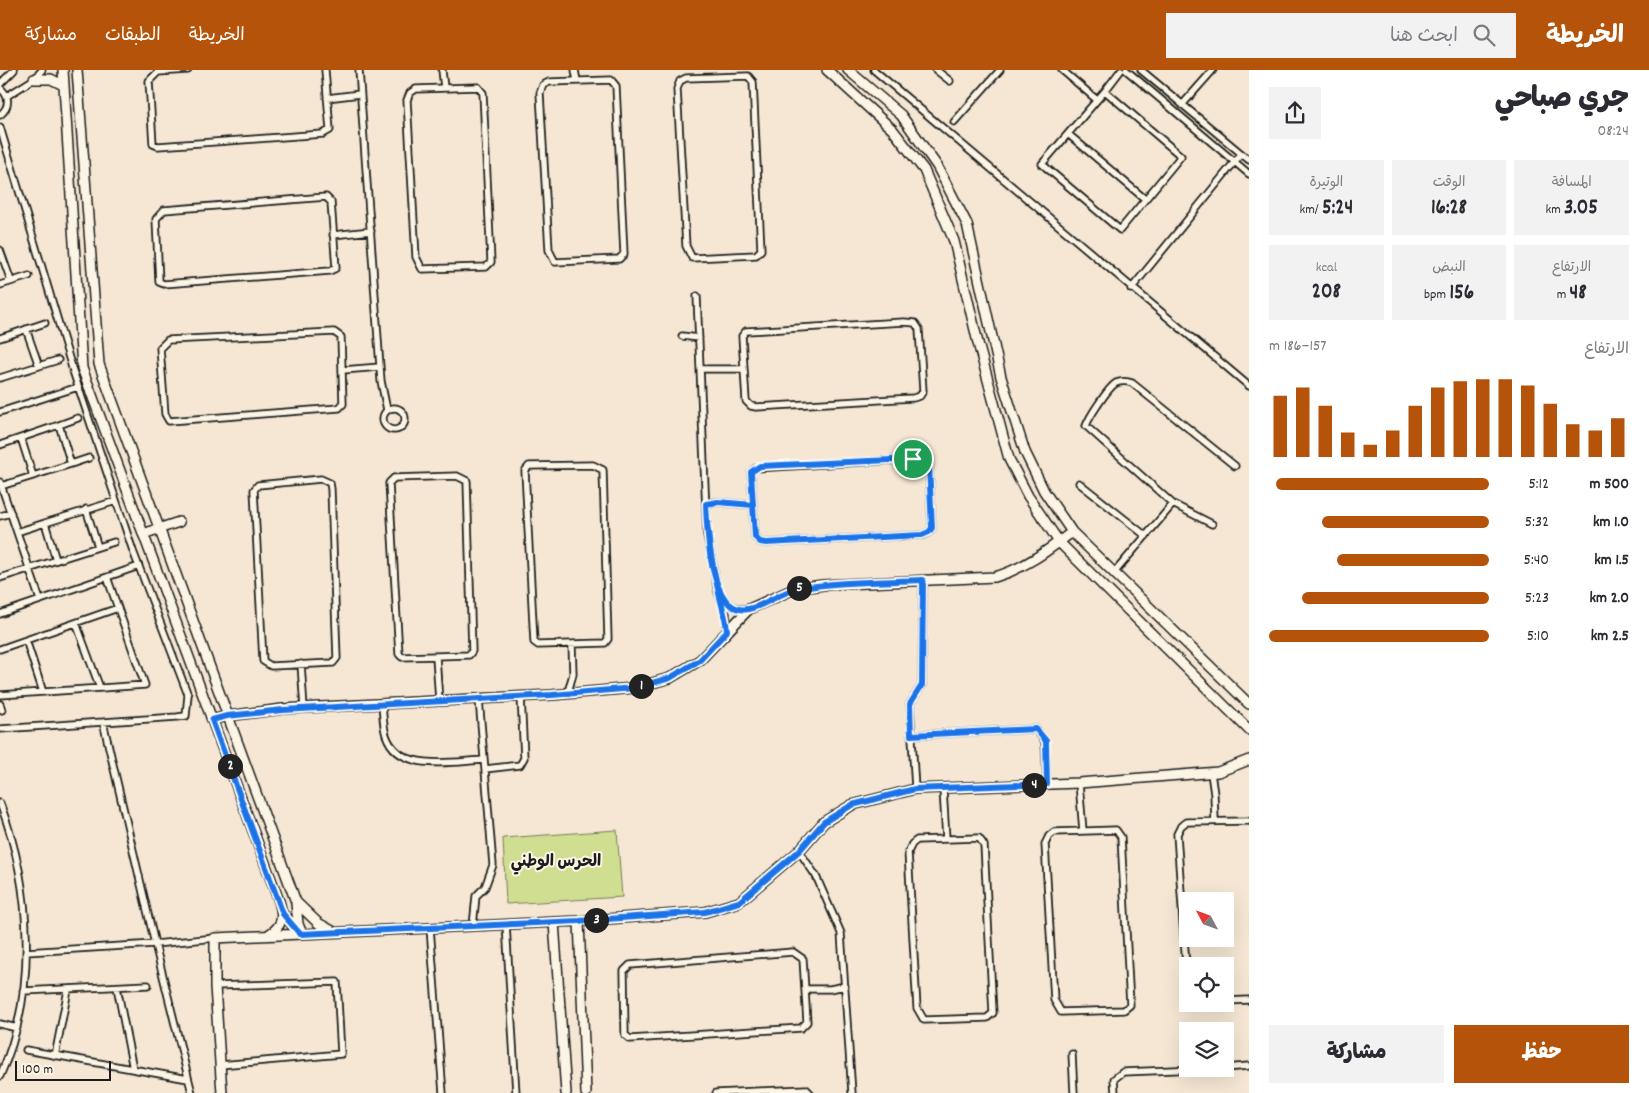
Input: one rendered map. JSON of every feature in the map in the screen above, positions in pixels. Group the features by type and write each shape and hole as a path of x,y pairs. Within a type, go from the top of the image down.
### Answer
{"street":[{"path":"0,84 14,70"},
{"path":"7,96 34,79 42,70"},
{"path":"63,70 82,368 283,914 301,934"},
{"path":"78,70 99,364 296,902 301,934"},
{"path":"79,84 85,70"},
{"path":"188,70 158,72 149,81 153,144 158,146 323,134 330,130 325,70"},
{"path":"359,70 380,367 387,410"},
{"path":"442,70 444,88"},
{"path":"576,70 577,81"},
{"path":"713,70 714,77"},
{"path":"826,70 893,130 924,170 954,241 978,343 1009,459 1028,496 1059,542 1249,730"},
{"path":"848,70 901,115 937,166 966,224 1001,377 1025,452 1044,491 1072,532 1249,704"},
{"path":"874,70 1131,289 1249,386"},
{"path":"936,70 950,81"},
{"path":"954,122 1000,70"},
{"path":"1062,70 1097,100"},
{"path":"1105,91 1181,156 1120,230 1042,164 1121,70"},
{"path":"1126,70 1249,174"},
{"path":"1141,70 1249,160"},
{"path":"1182,105 1213,70"},
{"path":"748,76 753,82 761,250 756,256 692,258 686,246 677,89 680,81 686,78 714,77 748,76"},
{"path":"34,79 51,79 63,85"},
{"path":"611,80 616,86 624,254 619,259 556,262 549,250 540,93 544,85 549,82 577,81 611,80"},
{"path":"478,87 483,94 491,262 486,267 422,269 416,257 407,100 410,93 416,89 444,88 478,87"},
{"path":"0,88 7,96 7,107 0,115"},
{"path":"327,98 360,94"},
{"path":"0,127 33,243 78,387 139,566 188,695 188,712 186,716 0,729"},
{"path":"1068,134 1145,199"},
{"path":"1131,289 1241,154"},
{"path":"326,197 331,202 333,236 336,268 330,271 164,284 159,282 156,219 164,210 326,197"},
{"path":"333,236 371,231"},
{"path":"0,250 11,281"},
{"path":"0,285 29,276"},
{"path":"697,296 707,535 718,592 726,613 727,631"},
{"path":"0,338 45,323"},
{"path":"915,323 919,329 923,391 920,396 913,398 756,407 751,406 746,401 744,368 742,336 750,330 915,323"},
{"path":"26,329 39,366"},
{"path":"334,332 341,336 343,370 343,404 333,410 169,421 165,414 160,348 168,340 334,332"},
{"path":"682,336 699,338"},
{"path":"0,377 58,360"},
{"path":"343,370 380,367"},
{"path":"700,369 744,368"},
{"path":"1212,524 1173,504 1086,426 1088,419 1117,383 1132,382 1234,466"},
{"path":"0,412 78,387"},
{"path":"0,444 78,418"},
{"path":"60,425 71,464"},
{"path":"21,438 33,476"},
{"path":"40,600 1,484 89,458"},
{"path":"924,460 929,465 932,528 929,532 922,535 760,542 755,537 753,505 751,472 760,466 924,460"},
{"path":"593,464 603,470 610,634 604,643 572,645 543,646 534,642 524,476 530,466 593,464"},
{"path":"457,476 467,481 474,646 469,655 436,656 407,658 398,654 388,488 394,478 457,476"},
{"path":"322,479 330,483 332,489 338,653 333,663 301,664 271,666 263,661 253,496 254,490 258,485 322,479"},
{"path":"1079,483 1146,536"},
{"path":"18,535 27,528 116,501"},
{"path":"706,504 718,502 753,505"},
{"path":"1114,573 1173,504"},
{"path":"86,509 98,547"},
{"path":"0,516 11,513"},
{"path":"143,534 179,522"},
{"path":"44,523 56,560"},
{"path":"718,592 731,607 737,610 749,609 794,589 995,577 1019,569 1072,532"},
{"path":"0,578 114,542"},
{"path":"0,614 139,566"},
{"path":"0,695 145,686 107,577"},
{"path":"915,789 910,704 922,685 923,580"},
{"path":"0,649 118,608"},
{"path":"212,720 227,716 304,708 479,699 634,688 670,678 700,660 749,609"},
{"path":"76,623 100,688"},
{"path":"26,640 43,692"},
{"path":"568,692 573,674 572,645"},
{"path":"436,656 439,701"},
{"path":"301,664 304,708"},
{"path":"485,769 520,765 524,758 521,696"},
{"path":"473,926 476,896 485,887 494,865 479,699"},
{"path":"382,704 386,735 390,743 406,757 419,763 484,760"},
{"path":"103,722 192,1093"},
{"path":"911,735 1036,729 1046,741 1047,784"},
{"path":"26,952 155,944 215,938 579,921 705,912 739,902 799,851 824,822 844,808 915,789 1079,783 1211,773 1232,768 1249,760"},
{"path":"1211,773 1214,794 1214,821"},
{"path":"1079,783 1083,831"},
{"path":"943,789 946,839"},
{"path":"0,802 18,867 26,952 23,991 17,1028 0,1076"},
{"path":"1185,957 1177,834 1181,826 1186,822 1249,821"},
{"path":"1116,830 1121,836 1130,1004 1124,1010 1061,1012 1054,1000 1045,844 1049,836 1054,832 1083,831 1116,830"},
{"path":"979,838 984,844 993,1013 987,1018 924,1020 917,1008 908,852 912,844 917,840 946,839 979,838"},
{"path":"799,851 816,876 841,933 852,1093"},
{"path":"296,902 318,923 334,932"},
{"path":"268,936 279,926 283,914"},
{"path":"579,921 586,1093"},
{"path":"554,922 566,1093"},
{"path":"506,924 516,1093"},
{"path":"430,928 443,1093"},
{"path":"215,938 215,986 222,1093"},
{"path":"793,952 803,959 805,990 807,1022 801,1028 630,1039 625,1035 624,971 630,964 793,952"},
{"path":"215,986 337,982 341,1054 220,1064"},
{"path":"23,991 148,985"},
{"path":"805,990 845,986"},
{"path":"117,987 133,1070"},
{"path":"55,1056 68,990"},
{"path":"1234,1001 1249,1000"},
{"path":"0,1024 17,1028"},
{"path":"26,1050 188,1078"},
{"path":"1072,1054 1074,1093"},
{"path":"1234,1067 1249,1066"},
{"path":"1115,1093 1114,1079 1123,1072 1179,1070"},
{"path":"716,1093 806,1089 810,1093"}],"green space":[{"path":"617,830 622,897 506,904 503,838"}],"district":[{"name":"الحرس الوطني","path":"556,862"}],"route":[{"path":"913,459 760,466 751,472 753,505 718,502 706,504 707,535 718,592 726,613 727,631 700,660 670,678 634,688 568,692 552,695 283,710 227,716 212,720 283,914 300,934 579,921 705,912 739,902 799,851 824,822 837,812 852,805 915,789 1047,784 1046,741 1036,729 911,735 910,704 922,685 923,580 823,585 794,589 749,609 737,610 731,607 718,592 707,535 706,504 718,502 753,505 755,537 760,542 766,543 922,535 929,532 932,528 929,465 924,460 913,459"}]}
